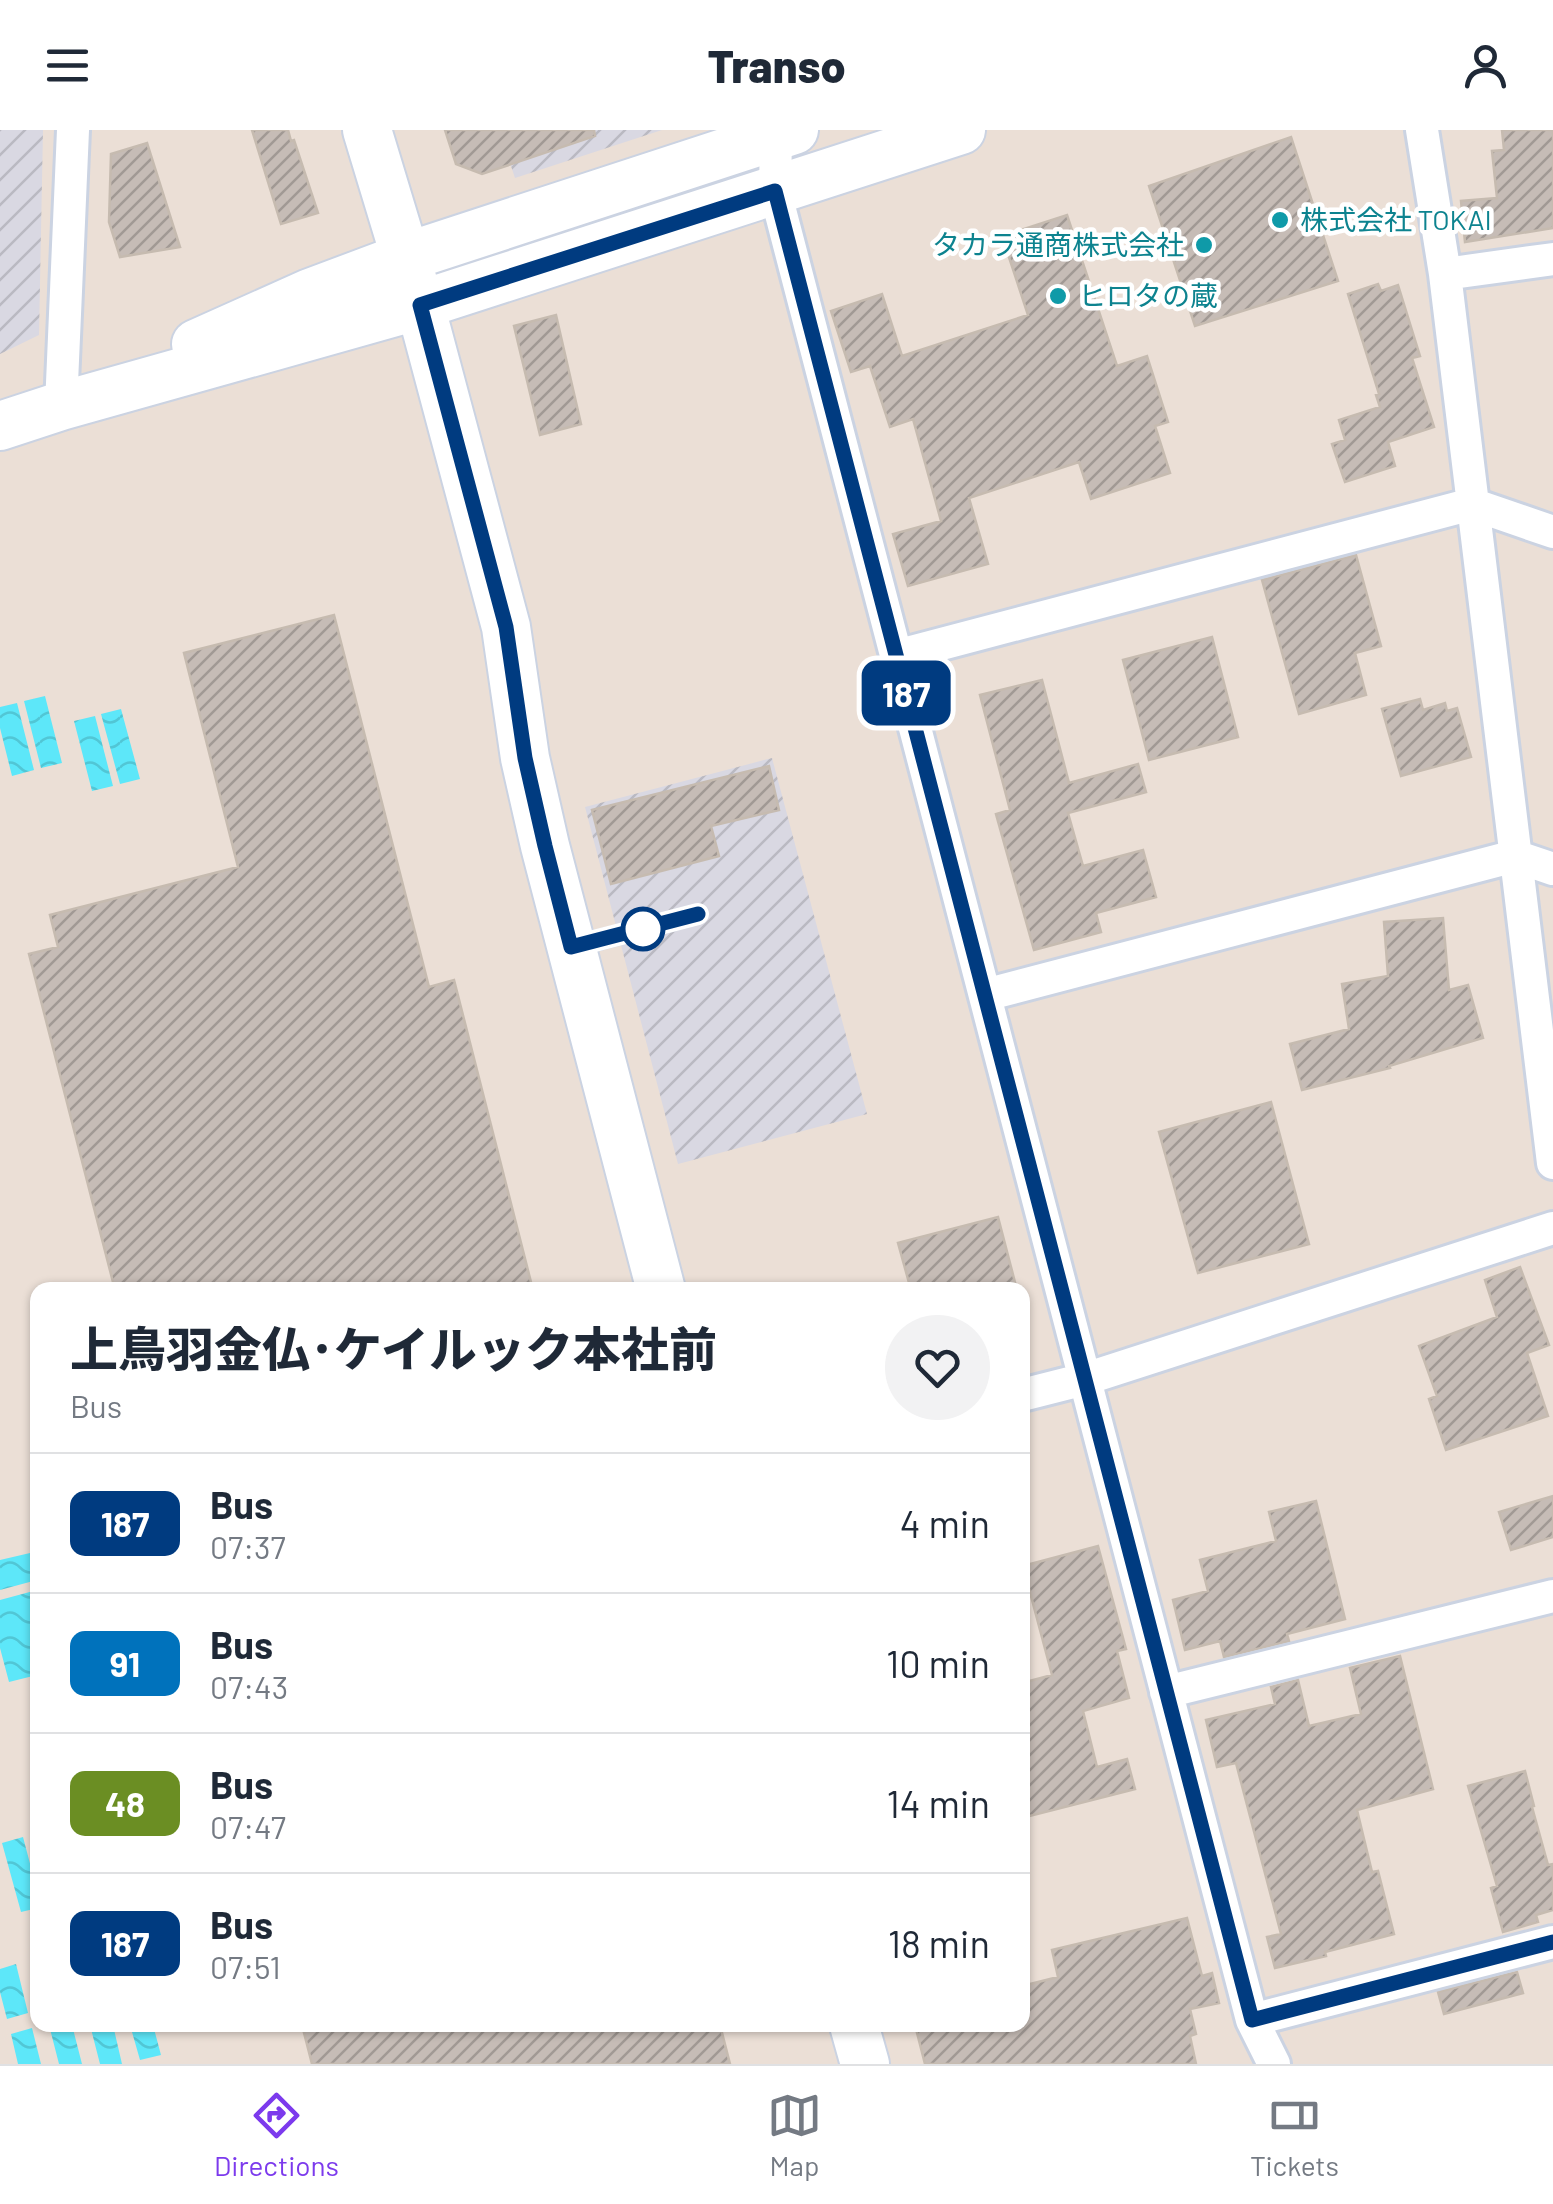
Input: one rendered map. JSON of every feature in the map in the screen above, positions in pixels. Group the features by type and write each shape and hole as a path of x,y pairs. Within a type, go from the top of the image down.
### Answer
{"street":[{"path":"61,406 73,130"},
{"path":"368,130 420,305 506,627 525,758 545,846 659,1282"},
{"path":"0,426 420,305 961,130"},
{"path":"1422,130 1444,274 1553,1163"},
{"path":"61,406 310,292 781,132 775,191 1252,2020 1274,2064"},
{"path":"1444,274 1553,260"},
{"path":"896,656 1472,504 1553,532"},
{"path":"984,995 1516,856 1553,868"},
{"path":"1030,1393 1553,1228"},
{"path":"1166,1692 1553,1596"},
{"path":"1252,2020 1553,1942"},
{"path":"856,2032 865,2064"}],"lane":[{"path":"571,947 698,914"}],"shaded area":[{"path":"0,130 43,130 39,335 0,354"},
{"path":"499,130 662,130 515,178"},
{"path":"772,758 867,1114 678,1164 585,807"}],"water":[{"path":"45,696 62,763 41,768 24,701"},
{"path":"17,703 34,770 12,776 0,728 0,707"},
{"path":"121,709 140,779 120,784 101,714"},
{"path":"95,716 113,786 92,791 74,721"},
{"path":"30,1553 30,1582 0,1590 0,1560"},
{"path":"30,1592 30,1677 9,1682 0,1648 0,1600"},
{"path":"23,1837 30,1864 30,1910 21,1912 2,1843"},
{"path":"16,1964 28,2013 7,2019 0,1992 0,1969"},
{"path":"30,2029 41,2064 18,2064 11,2034"},
{"path":"51,2032 74,2032 82,2064 59,2064"},
{"path":"92,2032 115,2032 122,2064 100,2064"},
{"path":"132,2032 155,2032 161,2055 140,2060"}],"building":[{"path":"252,130 288,130 318,213 281,224"},
{"path":"445,130 594,130 595,136 482,174 456,164"},
{"path":"1502,130 1553,130 1553,228 1465,242 1461,201 1497,198 1492,151 1504,150"},
{"path":"1291,137 1338,281 1195,326 1149,186"},
{"path":"147,143 180,247 120,257 109,222 111,154"},
{"path":"1067,215 1117,366 1147,356 1168,422 1155,426 1170,473 1091,499 1079,462 969,498 988,564 908,586 893,534 941,521 913,419 890,427 870,366 851,372 831,311 882,294 902,356 1028,315 1002,236"},
{"path":"1378,284 1381,291 1398,285 1420,356 1412,358 1434,427 1388,442 1395,466 1345,482 1332,444 1345,440 1339,420 1380,407 1348,294"},
{"path":"556,315 581,424 540,435 514,326"},
{"path":"1356,555 1381,646 1355,653 1366,695 1299,714 1262,580"},
{"path":"334,615 429,987 454,980 531,1282 113,1282 29,954 58,947 50,915 238,867 184,653"},
{"path":"1212,637 1238,737 1149,760 1123,660"},
{"path":"1042,680 1069,783 1138,764 1146,792 1068,813 1083,866 1143,850 1156,897 1096,913 1101,932 1034,950 996,814 1010,810 980,695"},
{"path":"1420,699 1423,710 1445,703 1447,711 1457,708 1471,757 1401,776 1382,709"},
{"path":"769,766 779,810 711,826 719,856 611,884 592,810"},
{"path":"1443,918 1449,990 1468,985 1483,1038 1390,1068 1302,1090 1290,1044 1349,1029 1342,984 1388,976 1384,922"},
{"path":"1271,1102 1309,1244 1198,1273 1159,1132"},
{"path":"998,1217 1015,1282 909,1282 898,1243"},
{"path":"1520,1267 1549,1345 1527,1353 1548,1416 1446,1450 1429,1399 1437,1396 1419,1346 1497,1317 1485,1280"},
{"path":"1553,1496 1553,1537 1511,1550 1499,1512"},
{"path":"1316,1501 1345,1619 1287,1634 1289,1641 1224,1657 1220,1641 1185,1650 1173,1600 1208,1591 1200,1560 1276,1541 1269,1512"},
{"path":"1098,1546 1126,1649 1117,1651 1129,1698 1083,1711 1097,1767 1127,1759 1135,1789 1030,1816 1030,1681 1052,1675 1030,1592 1030,1564"},
{"path":"1400,1656 1433,1789 1357,1810 1372,1872 1378,1871 1394,1934 1275,1968 1267,1937 1281,1934 1236,1763 1217,1767 1206,1720 1275,1704 1271,1687 1298,1680 1309,1726 1361,1714 1350,1668"},
{"path":"1525,1771 1548,1865 1553,1864 1553,1910 1536,1915 1538,1922 1503,1932 1491,1888 1497,1886 1468,1786"},
{"path":"1187,1918 1202,1976 1212,1973 1219,2003 1190,2009 1196,2034 1190,2036 1196,2064 925,2064 917,2032 1030,2032 1030,1984 1058,1977 1052,1950"},
{"path":"1517,1972 1523,1993 1444,2014 1438,1992"},
{"path":"304,2032 722,2032 730,2064 312,2064"}],"bus line":[{"name":"187","path":"698,914 571,947 525,758 506,627 420,305 775,191 1252,2020 1553,1942"}],"place":[{"name":"株式会社 TOKAI","path":"1280,220"},
{"name":"タカラ通商株式会社","path":"1204,245"},
{"name":"ヒロタの蔵","path":"1058,296"}]}
